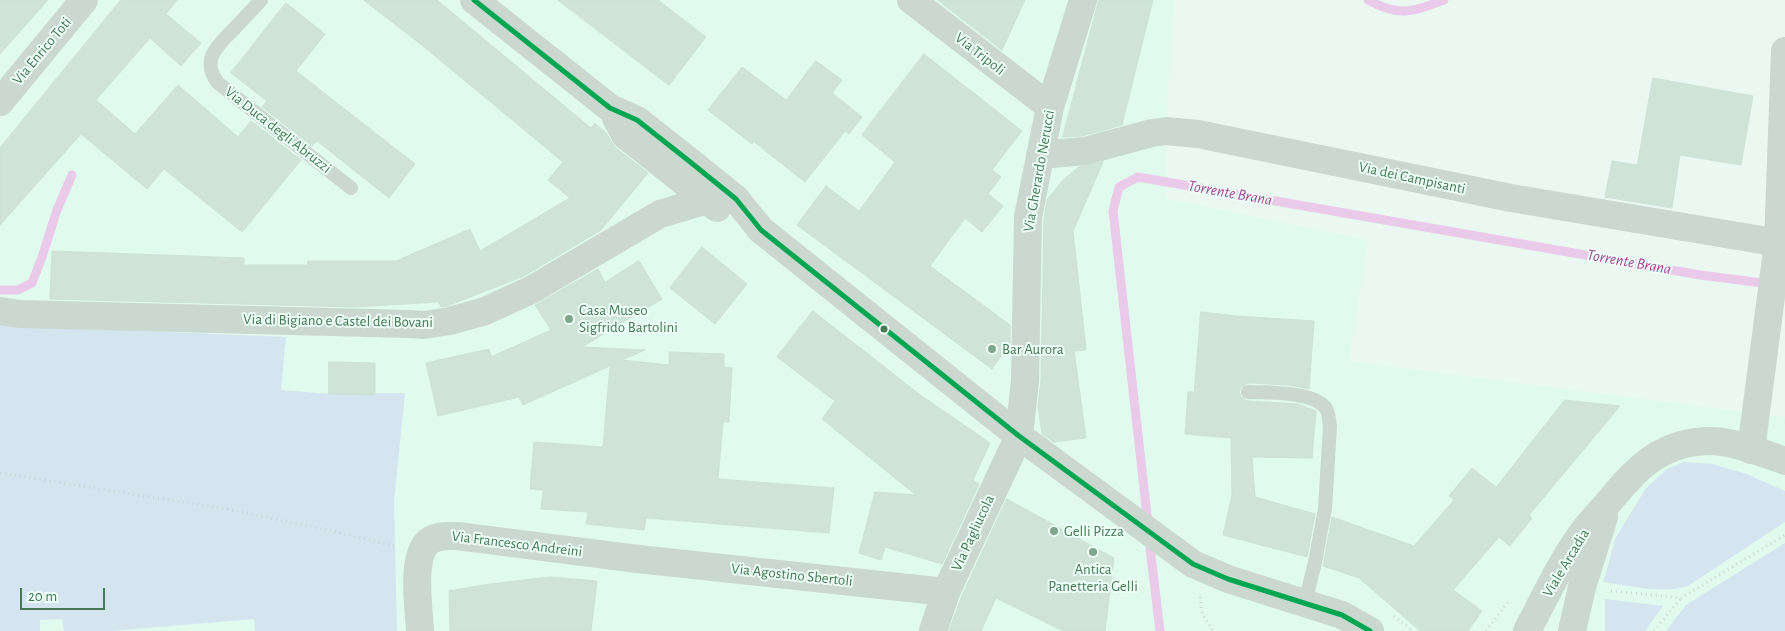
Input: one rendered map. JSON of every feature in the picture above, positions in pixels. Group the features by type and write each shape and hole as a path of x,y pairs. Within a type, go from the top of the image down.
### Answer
{"street":[{"name":"Via Enrico Toti","path":"0,102 84,0"},
{"path":"474,0 610,108 637,120 730,194 761,230 1019,436 1193,564 1228,579 1342,615 1370,631"},
{"name":"Via Tripoli","path":"911,0 1050,108"},
{"name":"Via Gherardo Nerucci","path":"1019,436 1025,381 1028,217 1050,108 1083,0"},
{"path":"1752,450 1780,250 1785,50"},
{"path":"610,108 625,135 723,213 761,230"},
{"name":"Via dei Campisanti","path":"1040,155 1085,151 1159,132 1198,134 1511,198 1780,250"},
{"name":"Via di Bigiano e Castel dei Bovani","path":"0,312 409,324 443,322 485,311 510,301 648,220 707,200"},
{"name":"Via Pagliucola","path":"933,631 946,592 1019,436"},
{"name":"Viale Arcadia","path":"1527,631 1581,534 1620,486 1658,454 1677,447 1711,441 1752,450 1785,461"},
{"name":"Viale Arcadia","path":"1572,631 1582,587 1610,500"},
{"name":"Via Francesco Andreini","path":"421,554 427,543 434,538 457,536 638,559"},
{"path":"420,631 418,569 421,554"},
{"name":"Via Agostino Sbertoli","path":"638,559 946,592"}],"lane":[{"name":"Via Duca degli Abruzzi","path":"261,0 217,47 213,54 210,68 213,76 218,82 351,188"},
{"path":"1248,392 1297,395 1316,401 1325,407 1329,416 1325,509 1305,604"}],"path":[{"path":"0,473 227,509 323,529 421,554"},
{"path":"1654,631 1681,598 1785,535"},
{"path":"1603,590 1681,598"}],"shaded area":[{"path":"0,0 1174,0 1168,89 1165,198 1368,240 1349,361 1785,417 1785,631 0,631"},
{"path":"0,325 286,337 281,390 329,394 405,393 394,501 397,631 255,631 254,619 111,631 64,631 62,619 40,620 40,631 0,631"},
{"path":"1684,462 1712,464 1747,474 1785,491 1785,522 1688,586 1657,589 1603,582 1616,537 1646,488 1667,469"},
{"path":"1785,543 1785,631 1666,631 1686,605"},
{"path":"1605,599 1663,606 1645,631 1605,631"}],"building":[{"path":"0,0 48,0 0,54"},
{"path":"121,0 177,0 166,14 201,43 181,66 150,38 96,100 135,134 178,85 238,137 251,121 301,160 242,232 164,169 147,189 81,134 0,225 0,148"},
{"path":"364,0 437,0 591,128 595,123 606,133 615,147 648,173 601,230 524,276 447,306 441,307 439,302 355,307 50,299 52,251 244,258 244,265 307,265 308,261 396,261 470,229 480,251 570,198 548,180 563,162 423,46"},
{"path":"558,0 658,0 706,37 669,85"},
{"path":"938,0 1025,0 1002,50"},
{"path":"1099,0 1153,0 1122,125 1082,136 1063,137"},
{"path":"286,3 325,34 296,71 415,164 389,198 317,141 312,146 262,107 267,101 231,73"},
{"path":"924,54 1022,131 992,170 1001,177 988,194 1003,206 982,232 965,218 930,266 1010,325 1010,343 992,369 797,225 826,186 859,211 895,162 862,135"},
{"path":"816,61 842,80 832,93 862,117 849,134 845,131 805,182 753,141 752,144 708,110 742,67 786,100"},
{"path":"1653,78 1753,96 1741,165 1680,155 1672,208 1605,197 1612,161 1637,165"},
{"path":"1103,162 1073,231 1086,350 1074,351 1086,438 1054,442 1042,434 1038,406 1041,381 1044,219 1047,200 1063,180 1079,167"},
{"path":"702,247 747,284 715,324 670,288"},
{"path":"639,261 662,299 582,347 645,350 622,360 669,365 669,352 724,354 724,367 732,368 729,422 723,422 718,479 834,488 829,533 646,518 644,530 586,524 588,512 541,509 543,490 530,489 534,442 603,447 610,366 523,405 519,397 438,416 426,363 489,349 491,357 551,330 535,305 598,269 605,282"},
{"path":"813,311 919,394 990,443 973,480 979,484 942,564 885,547 881,560 859,553 875,492 916,495 822,419 835,401 777,357"},
{"path":"1201,312 1314,321 1309,389 1289,385 1248,383 1241,387 1239,392 1241,397 1247,401 1298,404 1316,411 1312,458 1252,457 1255,497 1315,514 1307,557 1223,535 1232,495 1231,438 1185,434 1188,392 1194,392"},
{"path":"329,362 375,363 375,395 329,394"},
{"path":"1565,400 1620,406 1529,515 1532,518 1510,546 1499,537 1453,590 1482,611 1468,631 1420,631 1359,578 1323,566 1332,517 1414,546 1454,500 1449,496 1472,468 1496,487"},
{"path":"1007,499 1114,558 1105,631 1063,631 996,598 981,631 949,631 961,598"},
{"path":"550,577 597,581 591,631 450,631 449,591"}],"waterway":[{"path":"1368,0 1397,11 1414,10 1444,0"},
{"path":"0,290 18,290 32,283 57,210 72,175"},
{"name":"Torrente Brana","path":"1148,524 1113,211 1119,187 1138,177 1700,275 1770,284"},
{"name":"Torrente Brana","path":"1149,539 1160,631"}],"transit line":[{"path":"474,0 610,108 637,120 689,161 736,199 761,230 1019,436 1193,564 1228,579 1342,615 1370,631"}],"place":[{"name":"Casa Museo Sigfrido Bartolini","path":"569,319"},
{"name":"Bar Aurora","path":"992,349"},
{"name":"Gelli Pizza","path":"1054,531"},
{"name":"Antica Panetteria Gelli","path":"1093,552"}]}
